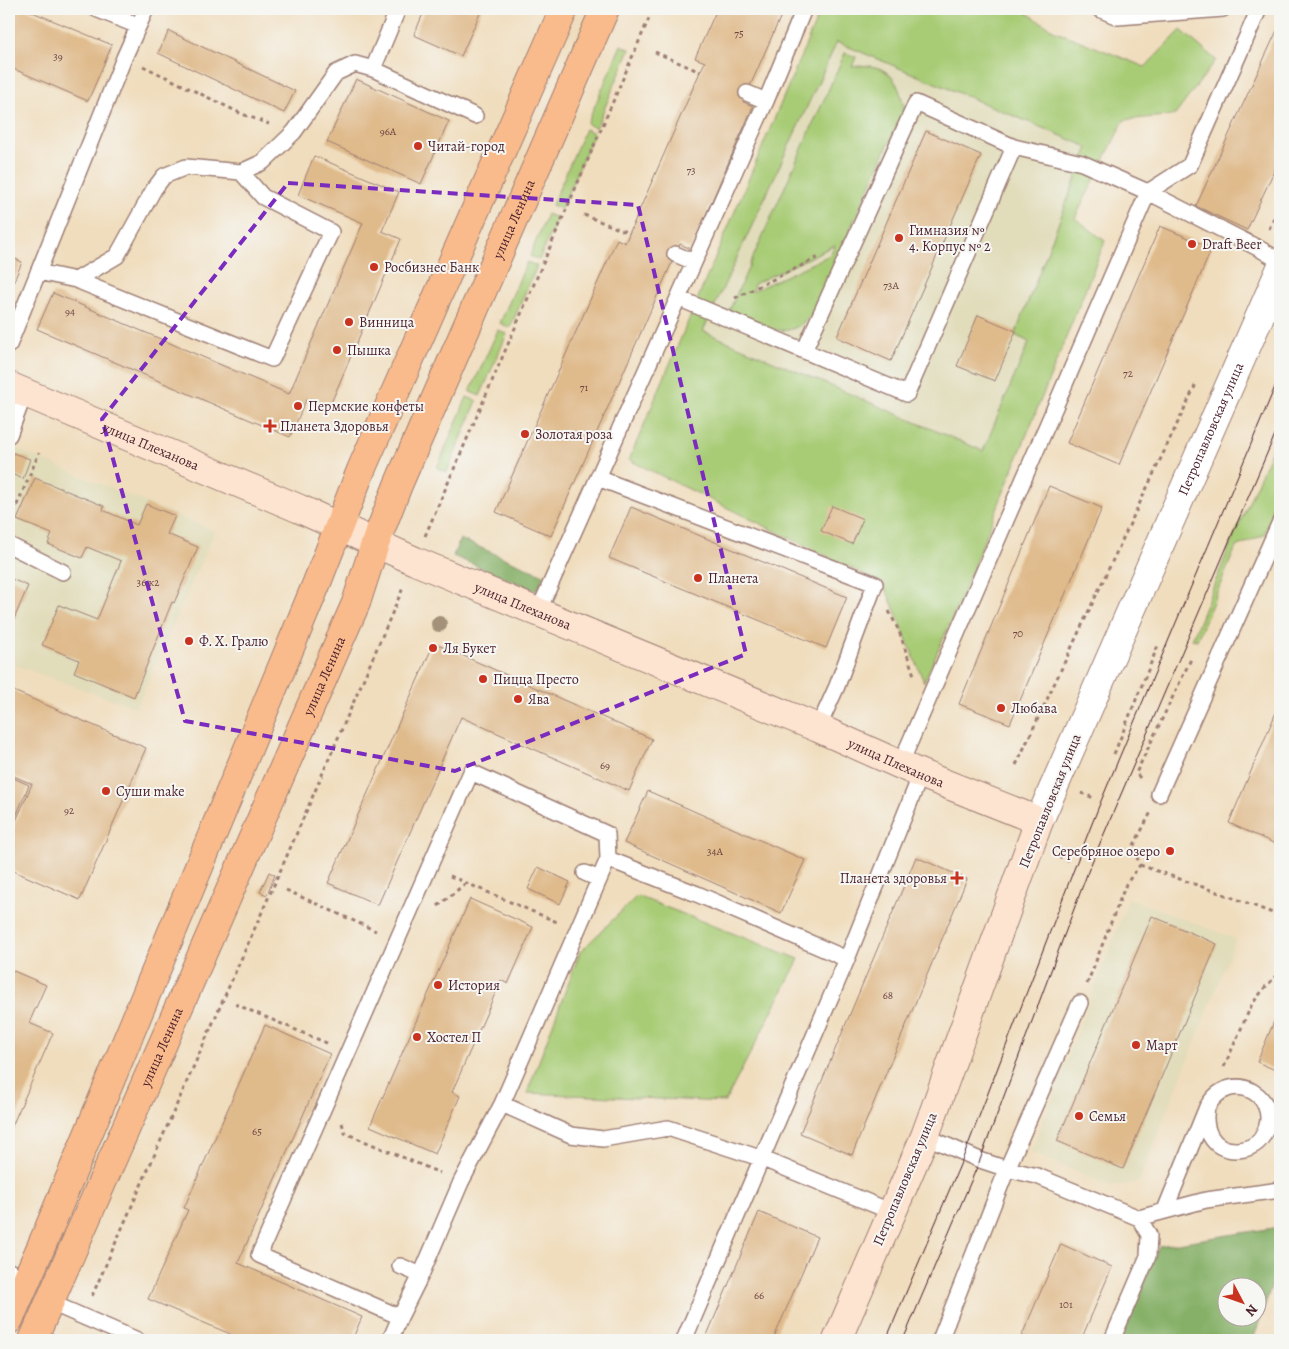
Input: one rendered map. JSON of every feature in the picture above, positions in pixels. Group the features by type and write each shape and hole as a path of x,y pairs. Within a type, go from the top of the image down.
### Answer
{"main road":[{"path":"9,1320 18,1275 70,1178 361,470 564,9"},
{"name":"улица Ленина","path":"33,1340 356,603 398,484 605,9"},
{"name":"улица Плеханова","path":"17,389 300,509 376,544 1039,821"},
{"name":"Петропавловская улица","path":"837,1340 925,1136 1039,821"}],"street":[{"name":"Петропавловская улица","path":"1039,821 1280,270"}],"lane":[{"path":"96,9 138,26"},
{"path":"9,345 146,9"},
{"path":"373,69 398,9"},
{"path":"538,612 766,101 804,9"},
{"path":"1099,9 1118,17 1223,9"},
{"path":"684,1340 847,959 911,769 925,709 1148,192 1190,165 1259,9"},
{"path":"76,280 117,256 154,189 164,176 186,166 241,172 263,162 294,132 336,73 355,64 373,69 475,116"},
{"path":"747,93 766,101"},
{"path":"804,351 916,103 1014,147 1082,163 1148,192 1280,261"},
{"path":"678,298 907,394 1014,147"},
{"path":"38,272 76,280 272,359 331,232 262,197 241,172"},
{"path":"675,254 694,262"},
{"path":"9,435 17,389"},
{"path":"598,478 875,584 837,686 818,728"},
{"path":"1159,794 1280,522"},
{"path":"9,545 63,572"},
{"path":"390,1340 421,1276 461,1182 502,1104 576,930 592,876 608,858 607,834 471,772 259,1255 400,1317"},
{"path":"608,858 847,959"},
{"path":"940,1340 1007,1169 1080,1003"},
{"path":"1165,1210 1207,1107 1213,1097 1222,1090 1232,1087 1243,1087 1254,1092 1262,1099 1267,1109 1268,1120 1266,1130 1260,1140 1251,1147 1230,1150 1220,1146 1211,1138 1205,1123 1207,1107"},
{"path":"502,1104 571,1136 603,1139 668,1128 763,1159 892,1212"},
{"path":"925,1136 1007,1169 1037,1176 1139,1218 1206,1200 1280,1190"},
{"path":"1112,1340 1148,1256 1148,1235 1139,1218"},
{"path":"400,1266 421,1276"},
{"path":"49,1302 137,1340"}],"path":[{"path":"426,534 652,9"},
{"path":"655,52 700,72"},
{"path":"147,68 242,114 294,132"},
{"path":"1260,249 1280,203"},
{"path":"584,215 629,233"},
{"path":"719,316 724,303 854,240"},
{"path":"1016,765 1197,382"},
{"path":"9,508 17,504 39,453"},
{"path":"875,584 899,631 925,709"},
{"path":"83,1316 289,851 402,590"},
{"path":"1114,754 1159,643"},
{"path":"1140,778 1136,772 1192,657"},
{"path":"1080,793 1094,798"},
{"path":"1159,794 1133,847 1140,865 1280,916"},
{"path":"1058,856 1068,860"},
{"path":"1080,1003 1126,884 1140,865"},
{"path":"429,867 576,930"},
{"path":"432,912 466,883"},
{"path":"286,890 397,940"},
{"path":"1207,1107 1252,1004 1267,985 1280,973"},
{"path":"235,1004 348,1053"},
{"path":"323,1110 340,1118 345,1133 461,1182"}],"highlighted area":[{"path":"288,183 638,205 746,654 455,771 185,721 102,419"}],"shaded area":[{"name":"Гимназия № 4. Корпус № 2","path":"837,42 1089,147 1015,334 1030,341 984,451 703,331"},
{"path":"9,446 215,531 136,708 9,663"},
{"path":"1129,898 1236,939 1139,1182 1112,1187 1031,1152"}],"green space":[{"path":"821,9 1021,9 1053,30 1145,67 1181,30 1216,60 1175,115 1124,120 1075,218 1105,241 958,605 924,682 884,584 629,460","holes":["837,42 1088,147 1015,335 1029,342 983,451 703,331"]},
{"path":"621,45 630,49 596,128 587,124"},
{"path":"845,53 856,57 852,67 864,66 882,69 889,74 899,89 904,109 814,310 805,321 795,328 785,330 763,327 729,311","holes":["835,245 830,255 753,291 754,284"]},
{"path":"585,129 594,133 561,209 552,205"},
{"path":"547,214 557,218 539,260 530,256"},
{"path":"527,262 537,266 510,328 500,323"},
{"path":"498,330 507,334 480,396 470,392"},
{"path":"467,397 477,401 447,472 437,468"},
{"path":"1280,431 1280,497 1264,535 1236,547 1197,640 1192,639 1231,543"},
{"path":"460,539 544,575 537,591 453,556"},
{"path":"637,896 799,959 725,1102 527,1093 580,952"},
{"path":"1280,1227 1280,1262 1266,1302 1266,1276 1216,1276 1216,1326 1258,1326 1253,1340 1121,1340 1159,1246"}],"building":[{"path":"9,9 25,9 112,45 88,101 9,67"},
{"path":"425,9 482,9 461,56 414,35"},
{"path":"717,9 784,9 743,102 753,106 691,249 680,244 551,536 496,512 617,239 625,243 705,62 695,58"},
{"path":"1280,24 1280,158 1247,230 1196,206"},
{"path":"169,31 295,91 284,113 158,53"},
{"path":"356,79 449,121 421,184 327,142"},
{"path":"926,131 981,155 891,361 837,337"},
{"path":"314,156 399,192 382,231 401,239 328,410 306,400 290,437 37,329 53,293 289,394 363,223 298,195"},
{"path":"1160,226 1212,248 1119,465 1067,443"},
{"path":"9,256 22,262 9,293"},
{"path":"978,315 1016,331 995,381 957,366"},
{"path":"13,453 30,459 23,479 9,473 9,463"},
{"path":"35,478 104,506 103,510 137,525 146,504 175,516 167,534 198,547 174,603 172,602 134,697 74,672 79,660 42,645 59,605 97,620 121,561 87,547 82,558 48,544 52,534 17,520"},
{"path":"1049,486 1102,508 1010,724 959,704"},
{"path":"832,506 863,519 852,544 821,531"},
{"path":"631,507 847,597 826,648 609,558"},
{"path":"9,578 28,586 9,631"},
{"path":"434,643 652,739 629,791 461,717 378,905 328,883"},
{"path":"9,689 146,748 80,900 9,869 9,837 32,784 9,774"},
{"path":"1280,703 1280,846 1229,823"},
{"path":"9,776 29,785 9,833"},
{"path":"648,791 805,860 781,913 624,843"},
{"path":"916,857 967,879 852,1155 800,1133"},
{"path":"538,867 570,882 560,904 528,889"},
{"path":"269,872 275,875 267,895 260,892"},
{"path":"470,899 533,927 508,984 501,980 452,1092 460,1096 435,1154 370,1126"},
{"name":"Март","path":"1152,916 1217,944 1123,1169 1057,1141"},
{"path":"9,969 46,985 29,1023 53,1033 9,1133"},
{"path":"1276,1017 1280,1019 1280,1072 1257,1062"},
{"path":"265,1025 330,1054 238,1263 362,1317 352,1340 233,1340 235,1336 148,1299 188,1210 184,1208"},
{"path":"759,1212 817,1237 773,1340 705,1340"},
{"path":"1061,1244 1112,1267 1081,1340 1020,1340"}],"tram line":[{"path":"886,1340 965,1153 1101,801 1280,375"},
{"path":"903,1340 980,1160 1089,869 1280,423"}],"place":[{"name":"Читай-город","path":"418,146"},
{"name":"Гимназия № 4. Корпус № 2","path":"899,238"},
{"name":"Draft Beer","path":"1192,244"},
{"name":"Росбизнес Банк","path":"374,267"},
{"name":"Винница","path":"349,322"},
{"name":"Пышка","path":"337,350"},
{"name":"Пермские конфеты","path":"298,406"},
{"name":"Планета Здоровья","path":"270,426"},
{"name":"Золотая роза","path":"525,434"},
{"name":"Планета","path":"698,578"},
{"name":"Ф. Х. Гралю","path":"189,641"},
{"name":"Ля Букет","path":"433,648"},
{"name":"Пицца Престо","path":"483,679"},
{"name":"Ява","path":"518,699"},
{"name":"Любава","path":"1001,708"},
{"name":"Суши make","path":"106,791"},
{"name":"Серебряное озеро","path":"1170,851"},
{"name":"Планета здоровья","path":"957,878"},
{"name":"История","path":"438,985"},
{"name":"Хостел П","path":"417,1037"},
{"name":"Март","path":"1136,1045"},
{"name":"Семья","path":"1079,1116"}]}
